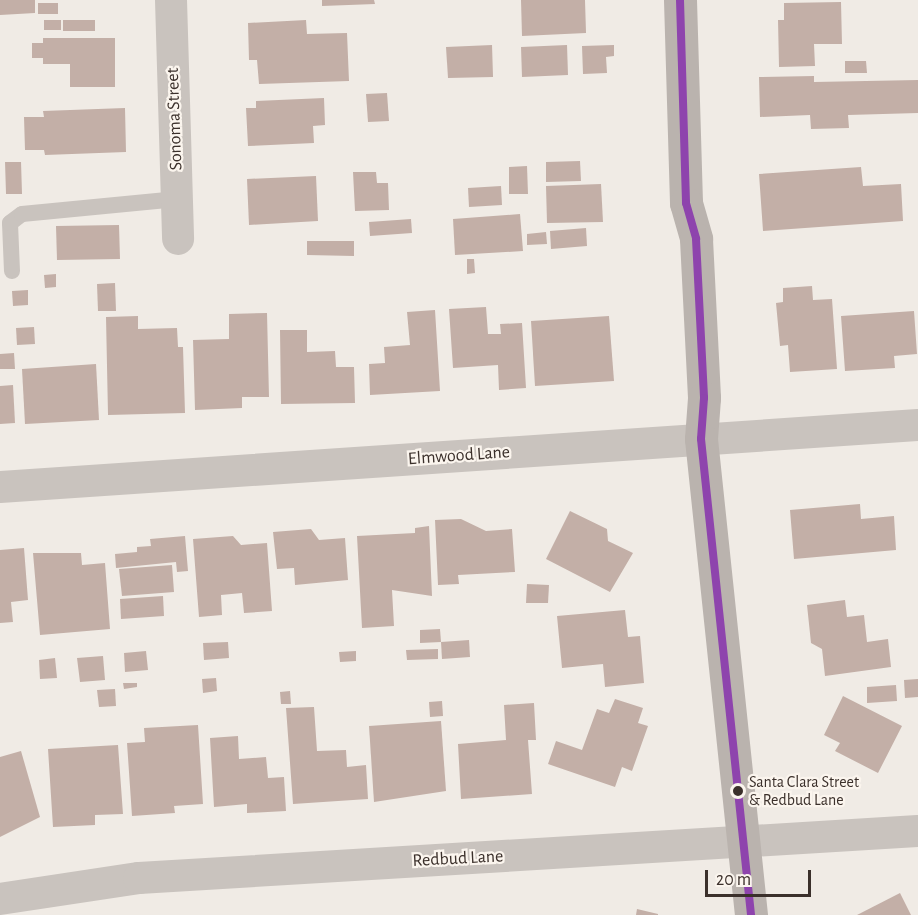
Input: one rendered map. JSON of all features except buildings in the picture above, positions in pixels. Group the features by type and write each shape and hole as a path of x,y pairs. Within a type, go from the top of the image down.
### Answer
{"main road":[{"path":"680,0 686,203 696,239 704,398 701,439 751,915"}],"street":[{"name":"Sonoma Street","path":"171,0 178,239"},
{"name":"Elmwood Lane","path":"0,487 918,425"},
{"name":"Redbud Lane","path":"0,899 139,878 918,831"}],"lane":[{"path":"12,271 10,224 22,214 177,199"}],"transit line":[{"path":"680,0 686,203 696,239 704,398 701,439 751,915"}],"place":[{"name":"Santa Clara Street & Redbud Lane","path":"738,791"}]}
